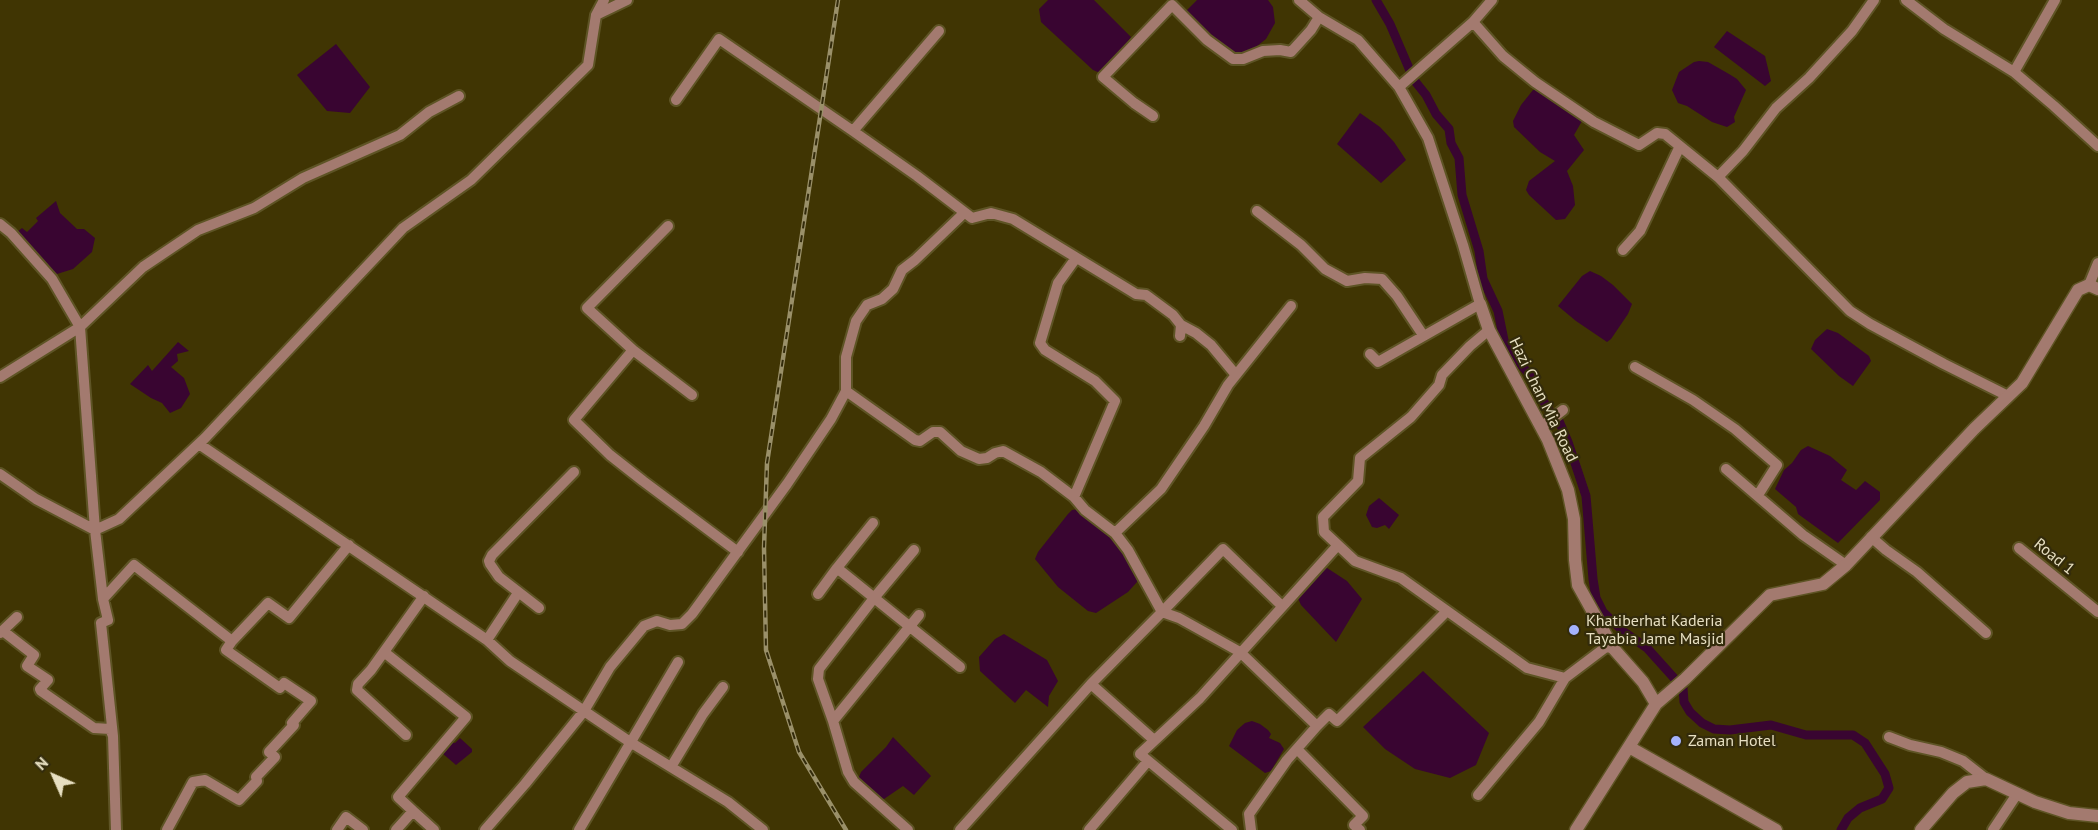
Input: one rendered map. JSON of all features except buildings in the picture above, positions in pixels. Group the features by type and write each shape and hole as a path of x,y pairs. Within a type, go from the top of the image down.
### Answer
{"street":[{"path":"95,530 119,519 199,444 403,228 471,180 588,65 596,15 604,0"},
{"path":"596,15 627,0"},
{"path":"1299,0 1319,17 1358,40 1399,87 1428,138 1480,304 1378,362 1370,354"},
{"path":"1399,87 1473,22 1492,0"},
{"path":"1718,177 1743,151 1776,108 1809,78 1851,31 1874,0"},
{"path":"1906,0 1944,29 2014,72 2098,146"},
{"path":"2014,72 2055,0"},
{"path":"1153,116 1103,77 1172,5 1207,40 1233,59 1243,59 1263,51 1291,52 1311,30 1319,17"},
{"path":"1473,22 1503,56 1535,82 1594,122 1639,145 1657,134 1665,134 1718,177 1850,310 1870,324 2008,396"},
{"path":"853,131 939,31"},
{"path":"676,100 719,39 917,176 972,218 991,213 1013,219 1136,294 1146,295 1173,315 1180,330 1196,333 1211,345 1236,375"},
{"path":"0,377 80,327 143,267 198,230 254,208 303,178 400,135 429,112 459,96"},
{"path":"1623,250 1640,231 1680,146"},
{"path":"1257,211 1301,245 1325,268 1347,281 1365,278 1382,279 1397,296 1423,335"},
{"path":"485,830 584,711 610,667 644,626 657,621 682,624 692,614 819,438 846,391 846,357 856,321 867,305 894,290 902,270 964,213"},
{"path":"0,224 11,233 52,279 80,327 95,530 103,599 108,620 101,624 113,736 116,830"},
{"path":"668,226 587,308 633,350 692,394"},
{"path":"1074,497 1115,402 1095,381 1045,350 1040,343 1058,283 1076,258"},
{"path":"1576,830 1656,704 1685,679 1770,595 1823,584 1846,565 2022,383 2078,290 2093,287 2098,263"},
{"name":"Hazi Chan Mia Road","path":"1480,304 1489,330 1541,427 1568,490 1574,519 1578,585 1613,648 1643,682 1656,704"},
{"path":"1115,533 1161,489 1236,375 1291,306"},
{"path":"1489,330 1442,375 1438,385 1411,417 1360,458 1358,481 1323,517 1324,532 1355,561 1401,578 1527,668 1565,678"},
{"path":"633,350 574,420 610,455 738,552"},
{"path":"1635,367 1693,400 1735,429 1777,465 1758,495"},
{"path":"846,391 915,440 920,441 937,431 962,451 979,459 1003,451 1041,472 1115,533 1128,550 1162,612 1179,618 1240,652 1317,726"},
{"path":"1541,427 1563,410"},
{"path":"199,444 424,596 487,640 510,661 630,742 728,802 763,830"},
{"path":"1726,469 1803,535 1846,565"},
{"path":"539,608 518,593 492,568 489,561 492,555 574,472"},
{"path":"0,474 36,498 95,530"},
{"path":"818,594 873,523"},
{"path":"1871,537 1917,572 1986,633"},
{"path":"167,830 193,782 206,780 239,800 275,757 269,752 294,725 292,723 311,701 284,683 280,688 226,650 268,603 289,618 349,545"},
{"path":"1232,830 1140,754 1200,698 1338,545"},
{"name":"Road 1","path":"2019,548 2098,612"},
{"path":"960,830 1091,684 1223,549 1282,606"},
{"path":"908,830 854,783 848,772 818,678 819,669 914,550"},
{"path":"103,599 134,565 232,641"},
{"path":"837,568 960,667"},
{"path":"487,640 518,593"},
{"path":"406,735 357,690 358,684 424,596"},
{"path":"1251,830 1250,814 1297,749 1317,726 1329,714 1337,721 1448,611"},
{"path":"833,721 919,615"},
{"path":"17,617 1,632 34,655 27,666 48,680 40,689 41,692 94,728 110,729 113,736"},
{"path":"1478,795 1539,722 1565,678 1606,647 1613,648"},
{"path":"384,652 466,717 398,797 434,830"},
{"path":"579,830 678,662"},
{"path":"1091,684 1154,740"},
{"path":"671,767 703,714 723,687"},
{"path":"1889,737 1963,761 1986,779 2035,802 2069,813 2098,816"},
{"path":"1629,747 1680,778 1704,788 1776,830"},
{"path":"1297,749 1363,816 1354,825 1359,830"},
{"path":"1089,830 1148,761"},
{"path":"1921,830 1953,793 1967,782 1986,779"},
{"path":"1993,830 2017,794"},
{"path":"396,830 413,811"},
{"path":"337,830 346,818 363,830"}],"shaded area":[{"path":"1048,0 1094,0 1131,37 1100,73 1093,70 1041,22 1039,9"},
{"path":"1197,0 1268,0 1273,7 1275,23 1266,39 1248,53 1234,54 1188,15 1186,11"},
{"path":"1727,31 1765,56 1771,81 1765,86 1714,47"},
{"path":"336,44 370,87 350,113 327,111 297,75"},
{"path":"1699,61 1708,62 1729,74 1737,79 1746,90 1734,117 1735,122 1727,127 1712,122 1678,103 1672,90 1679,72"},
{"path":"1541,89 1582,121 1574,135 1584,150 1567,171 1573,186 1575,205 1565,219 1556,220 1526,190 1529,181 1555,161 1540,152 1514,127 1513,121 1521,105 1533,90"},
{"path":"1360,113 1380,127 1406,160 1381,183 1337,144"},
{"path":"56,201 60,213 77,229 84,229 95,238 92,252 73,269 57,274 47,270 17,232 22,228 27,232 38,221 36,218"},
{"path":"1590,271 1613,285 1632,304 1628,314 1607,342 1558,306 1582,276"},
{"path":"1827,329 1838,333 1869,356 1871,361 1853,386 1811,349 1815,340"},
{"path":"178,342 189,351 177,354 178,361 171,367 184,378 190,394 181,408 170,413 162,403 130,384 148,365 152,371"},
{"path":"1808,446 1830,456 1847,470 1841,480 1856,490 1865,481 1880,492 1880,500 1838,543 1798,514 1796,507 1775,489 1784,470 1801,450"},
{"path":"1379,498 1399,515 1389,529 1385,525 1372,527 1366,515 1369,506"},
{"path":"1078,509 1104,530 1123,552 1137,577 1137,582 1128,592 1096,613 1088,611 1058,587 1035,559 1068,514"},
{"path":"1324,566 1347,581 1362,599 1336,642 1301,605 1295,592"},
{"path":"1004,634 1047,660 1058,681 1049,696 1048,707 1026,690 1015,703 980,671 979,657 995,639"},
{"path":"1423,671 1489,733 1476,765 1450,778 1415,769 1385,749 1363,727"},
{"path":"1252,721 1268,730 1271,734 1269,738 1280,743 1284,749 1271,771 1265,773 1229,746 1237,730 1245,723"},
{"path":"893,737 931,776 914,795 903,786 884,799 875,800 857,782 861,772"},
{"path":"460,738 472,749 472,752 456,765 442,753 449,742 455,743"}],"waterway":[{"path":"1376,0 1390,24 1414,80 1426,95 1436,114 1449,129 1451,143 1459,158 1462,195 1479,251 1483,279 1498,311 1505,345 1532,378 1536,390 1559,421 1568,442 1586,496 1593,579 1596,598 1603,612 1624,632 1647,648 1683,688 1684,702 1690,712 1702,723 1714,729 1730,730 1771,725 1806,735 1853,735 1865,743 1885,774 1889,788 1882,799 1860,808 1848,818 1841,830"}],"railway":[{"path":"838,0 767,463 764,548 766,650 799,752 846,830"}],"place":[{"name":"Khatiberhat Kaderia Tayabia Jame Masjid","path":"1574,630"},
{"name":"Zaman Hotel","path":"1676,741"}]}
